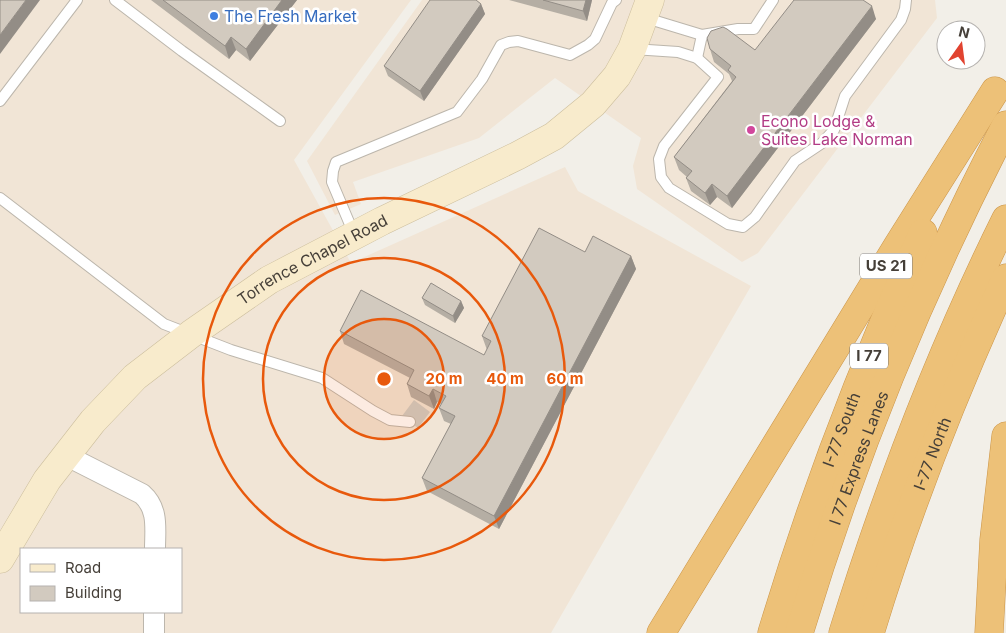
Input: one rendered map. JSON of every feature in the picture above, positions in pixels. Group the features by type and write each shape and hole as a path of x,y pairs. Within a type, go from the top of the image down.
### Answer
{"highway":[{"name":"US 21","path":"661,633 1000,81"},
{"name":"I-77 South","path":"772,633 816,496 868,358 928,223 1000,81"},
{"name":"I 77 Express Lanes","path":"799,633 840,504 892,368 920,300 1006,125"},
{"path":"843,633 880,519 912,434 959,318 1006,219"},
{"name":"I-77 North","path":"870,633 929,460 955,394 1006,278"},
{"path":"990,633 994,540 1006,436"}],"street":[{"name":"Torrence Chapel Road","path":"0,559 42,487 65,455 93,421 135,377 191,334 269,280 554,136 593,104 616,76 632,49 646,5"},
{"path":"65,455 142,494 150,501 154,510 155,548"},
{"path":"154,613 154,633"}],"lane":[{"path":"0,101 77,0"},
{"path":"116,0 280,121"},
{"path":"355,235 332,182 336,162 457,112 482,78 501,45 518,41 570,55 588,45 595,39 612,3 616,0"},
{"path":"646,5 702,35 738,29 754,29 773,0"},
{"path":"632,49 678,52 697,58 718,77 664,146 659,159 661,176 669,188 728,224 743,228 755,217 795,161 822,143 834,130 845,96 901,20 906,0"},
{"path":"697,58 702,35"},
{"path":"0,198 164,324 230,350 322,378 390,420 410,422"}],"shaded area":[{"path":"0,0 411,0 294,160 351,263 565,167 578,191 751,286 551,633 0,633"},
{"path":"422,0 935,0 937,18 758,253 742,262 637,189 633,166 641,138 555,78 479,138 353,182 361,204 335,215 307,161"}],"building":[{"path":"0,0 26,0 0,35"},
{"path":"163,0 282,0 246,49 231,37 225,46"},
{"path":"430,0 476,0 481,4 420,91 384,66"},
{"path":"543,0 586,0 583,11"},
{"name":"Econo Lodge & Suites Lake Norman","path":"794,0 863,0 872,6 727,196 712,184 705,193 686,178 692,171 674,157 736,77 728,70 731,66 710,49 707,38 711,31 723,27 755,50"},
{"path":"539,228 585,252 593,236 631,256 494,516 422,478 455,416 439,408 446,396 433,389 429,396 407,384 414,370 340,331 361,290 484,355 491,341 482,336"},
{"path":"431,283 461,301 453,316 422,298"}],"tunnel":[{"path":"410,422 440,382"}],"place":[{"name":"The Fresh Market","path":"214,16"},
{"name":"Econo Lodge & Suites Lake Norman","path":"751,130"}]}
